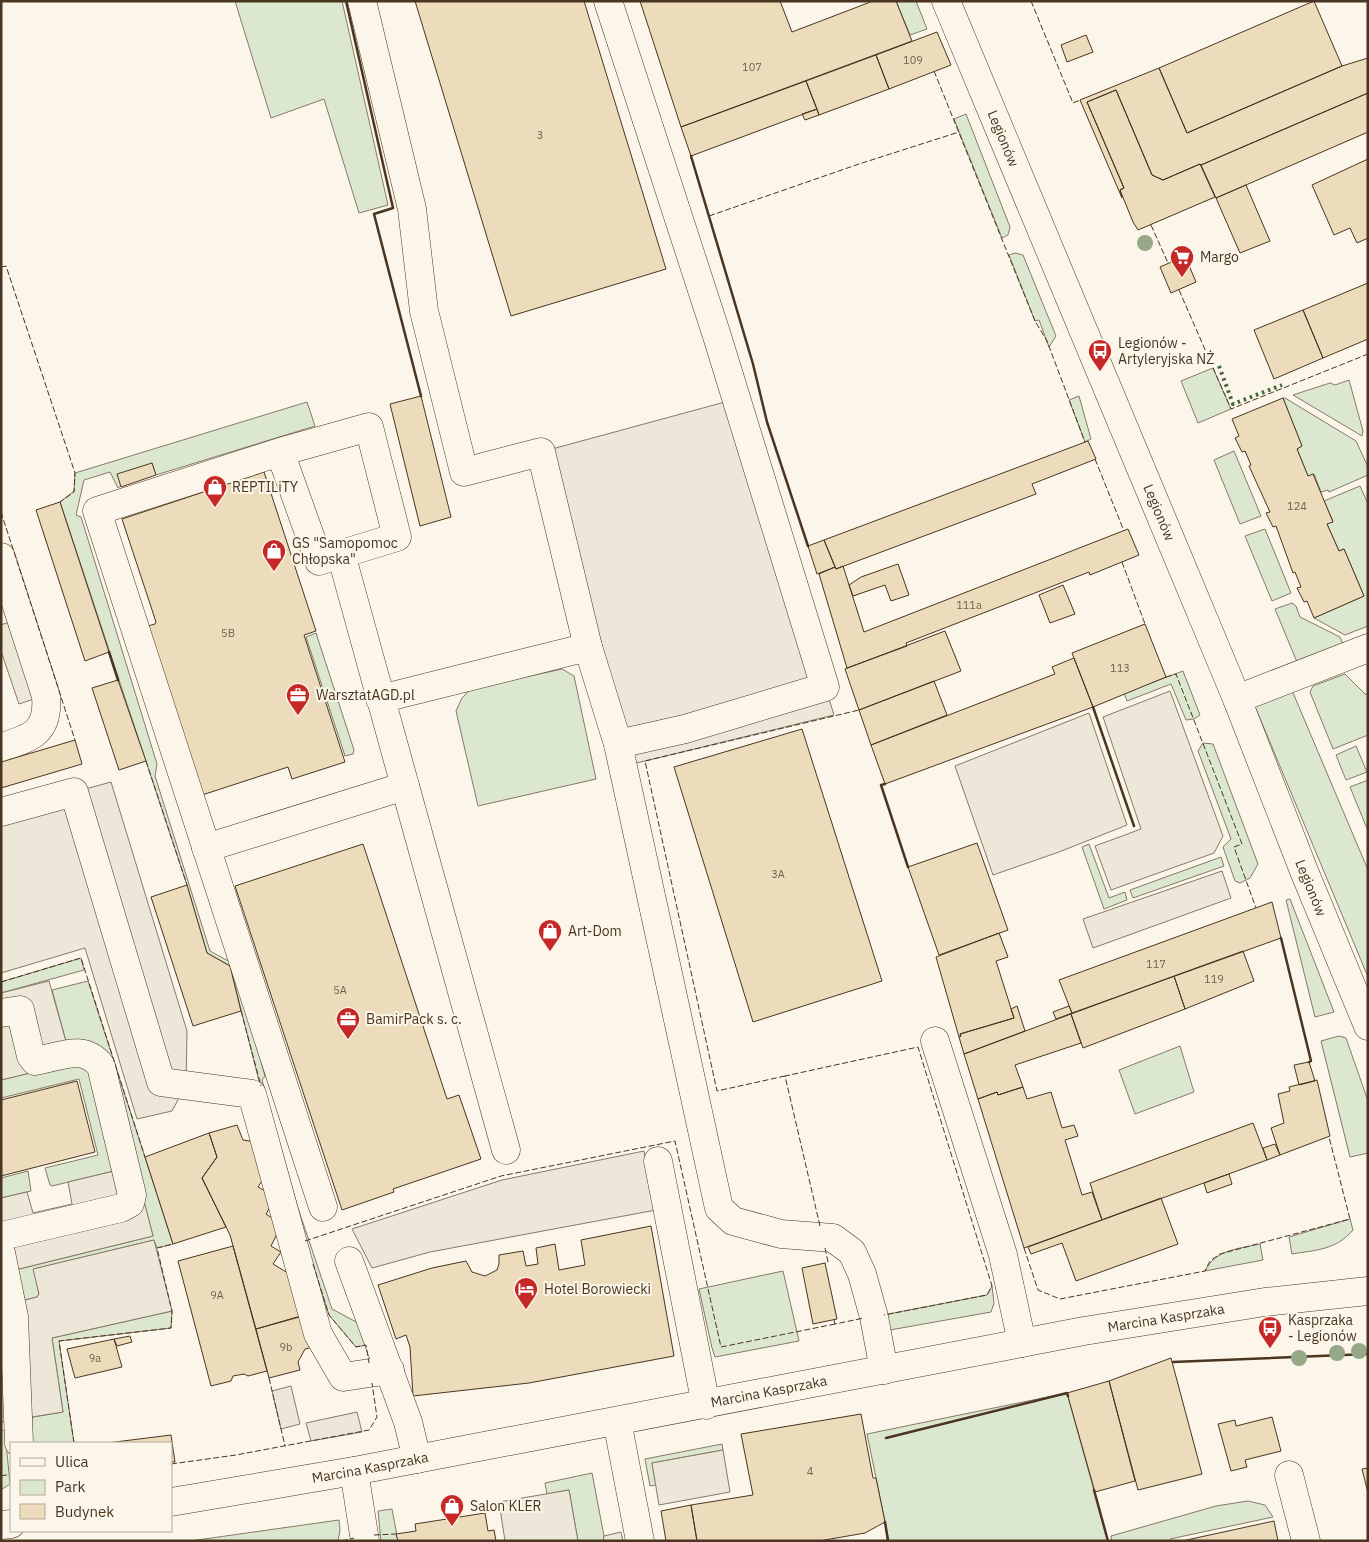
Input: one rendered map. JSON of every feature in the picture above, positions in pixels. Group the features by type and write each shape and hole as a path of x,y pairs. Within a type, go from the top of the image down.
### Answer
{"street":[{"path":"362,1 412,209 424,311 464,472 541,452 588,647 618,744 719,1208 733,1221 781,1234 833,1238 852,1252 862,1274 874,1317 884,1370"},
{"path":"608,1 719,345 824,687 685,729 618,744"},
{"name":"Legionów","path":"946,1 1237,699 1304,871 1368,1026"},
{"path":"280,452 318,561 397,537 369,427 280,452 97,511 323,1207"},
{"path":"341,554 506,1150"},
{"path":"1,557 46,696 47,707 45,718 33,736 24,741 1,747"},
{"path":"380,699 588,647"},
{"path":"1237,699 1368,648"},
{"path":"206,848 405,786"},
{"path":"1,812 74,792 161,1082 252,1094 318,1334 343,1377 390,1370"},
{"path":"1,1013 20,1010 31,1056 35,1061 72,1053 83,1053 97,1060 101,1066 132,1195 130,1203 121,1208 6,1235 1,1239"},
{"path":"935,1041 1003,1255 1022,1343"},
{"path":"658,1162 706,1404"},
{"path":"1,1253 14,1317 20,1442"},
{"path":"350,1260 408,1422 417,1459"},
{"name":"Marcina Kasprzaka","path":"172,1502 354,1471 1084,1331 1264,1302 1368,1291"},
{"path":"617,1421 640,1541"},
{"path":"354,1471 364,1541"},
{"path":"1289,1475 1306,1541"}],"green space":[{"path":"235,1 342,1 388,205 359,213 324,99 271,118"},
{"path":"896,1 916,1 927,29 910,35"},
{"path":"966,114 1010,227 1008,235 1002,238 954,119"},
{"path":"1015,253 1023,255 1056,336 1049,347 1039,320 1035,321 1009,255"},
{"path":"1213,368 1231,409 1198,423 1181,381"},
{"path":"1349,380 1363,431 1362,436 1293,395 1330,383 1335,385"},
{"path":"1079,396 1091,439 1085,442 1069,400"},
{"path":"1283,398 1356,441 1368,467 1368,475 1329,492 1328,490 1321,492 1314,474 1308,476 1297,449 1302,446"},
{"path":"307,402 315,426 156,475 152,463 118,488 110,472 84,480 76,515 81,517 157,764 155,776 210,951 234,964 265,1076 262,1080 298,1208 332,1309 360,1324 366,1345 356,1347 329,1315 267,1113 230,966 207,953 187,885 60,502 74,491 75,473"},
{"path":"1234,451 1261,516 1240,524 1214,460"},
{"path":"1360,486 1368,504 1368,626 1345,635 1314,618 1364,596 1344,549 1339,551 1327,524 1333,521 1324,501"},
{"path":"1265,529 1291,593 1272,601 1245,536"},
{"path":"1292,603 1296,606 1300,617 1340,637 1343,644 1297,662 1275,609"},
{"path":"316,633 354,750 353,754 345,756 306,637"},
{"path":"562,669 574,676 596,779 478,806 456,711 462,698 471,689"},
{"path":"1183,671 1200,715 1194,719 1186,720 1171,684 1127,701 1124,693"},
{"path":"1345,674 1365,694 1368,694 1368,735 1333,749 1310,692 1313,686"},
{"path":"1291,688 1368,870 1368,977 1254,704"},
{"path":"1203,743 1213,744 1258,864 1250,878 1240,883 1235,881 1223,847 1231,839 1198,751"},
{"path":"1356,746 1367,772 1346,780 1336,755"},
{"path":"1368,780 1368,831 1350,787"},
{"path":"1089,844 1109,898 1125,892 1127,900 1104,909 1082,847"},
{"path":"1221,857 1224,866 1133,898 1130,890"},
{"path":"1290,899 1334,1012 1315,1017 1286,900"},
{"path":"81,958 84,970 1,993 1,982"},
{"path":"88,981 173,1244 157,1248 154,1240 34,1269 39,1294 37,1297 25,1300 22,1297 16,1273 19,1269 153,1236 106,1058 67,1045 52,990"},
{"path":"1339,1036 1346,1038 1368,1101 1368,1153 1350,1157 1321,1041"},
{"path":"1180,1046 1194,1092 1135,1114 1119,1070"},
{"path":"72,1063 91,1067 118,1170 52,1186 50,1185 45,1168 98,1155 79,1079 1,1098 1,1080"},
{"path":"28,1171 31,1191 1,1198 1,1178"},
{"path":"1350,1219 1353,1230 1340,1242 1317,1250 1292,1254 1289,1237"},
{"path":"1260,1244 1263,1260 1205,1271 1215,1258 1221,1254"},
{"path":"783,1271 799,1341 715,1357 699,1289"},
{"path":"992,1286 994,1303 991,1312 890,1330 883,1315 987,1295"},
{"path":"172,1311 171,1328 59,1341 74,1442 32,1442 30,1423 33,1417 63,1412 52,1338"},
{"path":"1067,1393 1108,1541 889,1541 867,1434"},
{"path":"1,1428 5,1432 10,1484 1,1489"},
{"path":"722,1444 723,1450 652,1463 656,1485 650,1486 645,1459"},
{"path":"592,1473 604,1536 603,1541 578,1541 569,1490 547,1494 545,1483"},
{"path":"1248,1501 1265,1505 1273,1517 1170,1539 1170,1541 1112,1541 1111,1536 1216,1506"},
{"path":"392,1509 398,1541 381,1541 378,1511"},
{"path":"339,1520 338,1541 190,1541"}],"shaded area":[{"path":"736,399 834,715 616,768 541,452"},
{"path":"9,622 34,699 19,704 1,651 1,625"},
{"path":"1170,691 1223,836 1214,853 1111,890 1095,846 1141,829 1103,717"},
{"path":"1089,713 1127,825 1059,852 993,875 955,766"},
{"path":"111,782 187,1031 186,1085 172,1111 137,1119 85,948 1,973 1,812"},
{"path":"1222,871 1231,898 1093,948 1083,919"},
{"path":"49,981 72,1063 1,1080 1,993"},
{"path":"644,1151 656,1210 430,1252 372,1268 352,1229 502,1180"},
{"path":"135,1166 153,1236 19,1269 16,1273 22,1297 25,1300 37,1297 39,1294 33,1269 154,1240 172,1311 52,1338 63,1412 1,1422 1,1198 27,1192 33,1213 72,1204 68,1182"},
{"path":"291,1386 300,1424 281,1429 272,1391"},
{"path":"357,1412 362,1432 311,1441 306,1423"},
{"path":"723,1450 730,1492 659,1505 652,1463"},
{"path":"569,1490 578,1541 505,1541 499,1502"},
{"path":"621,1532 623,1541 603,1541 604,1536"}],"building":[{"path":"415,1 584,1 666,269 511,316"},
{"path":"640,1 780,1 792,32 873,1 896,1 912,41 681,127"},
{"path":"1314,1 1342,66 1187,133 1159,68"},
{"path":"937,32 951,65 889,89 876,55"},
{"path":"1086,35 1093,52 1067,62 1061,45"},
{"path":"876,55 889,89 819,115 806,81"},
{"path":"1368,58 1368,93 1163,180 1152,175 1116,90 1087,102 1124,188 1120,190 1122,198 1080,100 1159,68 1187,133 1342,66"},
{"path":"806,81 817,109 691,156 681,127"},
{"path":"1116,90 1152,175 1163,180 1200,164 1215,197 1138,230 1120,190 1124,188 1087,102"},
{"path":"1368,93 1368,132 1216,198 1201,165"},
{"path":"817,109 819,115 805,120 802,114"},
{"path":"1368,159 1368,238 1357,243 1350,228 1334,235 1312,185"},
{"path":"1246,185 1270,241 1240,253 1216,198"},
{"path":"1185,256 1196,282 1171,293 1160,267"},
{"path":"1368,283 1368,339 1323,358 1303,310"},
{"path":"1303,310 1323,358 1274,379 1254,330"},
{"path":"421,396 451,517 420,526 390,404"},
{"path":"1283,398 1302,446 1297,449 1308,476 1313,474 1333,522 1327,524 1339,551 1344,549 1364,596 1314,618 1307,601 1304,602 1297,588 1301,587 1295,572 1293,573 1276,526 1273,527 1266,513 1270,512 1249,466 1251,465 1245,451 1242,452 1235,438 1239,436 1232,419"},
{"path":"1088,441 1096,459 1032,484 1036,494 836,569 824,540"},
{"path":"152,463 156,475 121,487 117,474"},
{"path":"264,472 316,631 304,635 345,762 292,779 288,767 199,796 144,627 156,622 122,519"},
{"path":"60,502 109,652 85,661 36,510"},
{"path":"1128,529 1139,555 1090,575 1089,572 906,643 907,646 847,668 819,574 835,567 836,569 843,566 864,632"},
{"path":"824,540 835,567 817,574 808,546"},
{"path":"898,564 909,595 891,601 885,585 853,596 849,585 861,577"},
{"path":"1063,585 1075,614 1050,623 1039,595"},
{"path":"1145,624 1166,677 1093,707 1072,653"},
{"path":"945,631 961,671 859,710 845,669"},
{"path":"1074,658 1093,707 885,784 871,745 1055,674 1052,667"},
{"path":"118,680 146,761 119,770 92,688"},
{"path":"934,681 947,715 871,745 859,710"},
{"path":"802,729 882,981 753,1022 674,767"},
{"path":"75,740 82,764 1,788 1,762"},
{"path":"977,843 1008,930 939,955 908,867"},
{"path":"363,844 447,1099 459,1095 481,1159 393,1189 394,1192 342,1210 235,886"},
{"path":"187,885 207,953 230,966 241,1011 193,1026 151,897"},
{"path":"1272,902 1281,938 1072,1013 1059,980"},
{"path":"999,933 1008,957 996,961 1014,1018 960,1034 961,1036 959,1037 936,957"},
{"path":"1243,951 1254,981 1185,1009 1174,976"},
{"path":"1174,976 1185,1009 1083,1048 1071,1014"},
{"path":"1017,1006 1025,1031 964,1054 959,1037 961,1036 960,1034 1014,1018 1011,1009"},
{"path":"1069,1006 1072,1013 1056,1019 1053,1012"},
{"path":"1071,1014 1081,1043 1015,1065 1023,1087 998,1095 997,1092 978,1099 964,1054"},
{"path":"1309,1062 1315,1081 1299,1085 1294,1065"},
{"path":"1317,1080 1330,1136 1280,1155 1271,1128 1284,1123 1278,1094 1290,1091 1289,1087"},
{"path":"77,1081 95,1152 1,1176 1,1100"},
{"path":"1023,1087 1027,1099 1051,1092 1062,1128 1074,1125 1078,1136 1065,1140 1082,1195 1092,1192 1102,1220 1024,1248 978,1099 997,1092 998,1095"},
{"path":"1253,1123 1267,1160 1102,1220 1090,1183"},
{"path":"237,1125 243,1140 257,1142 266,1175 258,1187 271,1194 273,1202 266,1214 278,1222 280,1228 271,1246 281,1252 273,1264 293,1276 303,1316 256,1329 230,1235 202,1178 217,1157 209,1133"},
{"path":"209,1133 217,1157 202,1178 226,1227 173,1244 145,1157"},
{"path":"1275,1144 1280,1155 1267,1160 1263,1148"},
{"path":"1229,1174 1232,1184 1207,1193 1204,1183"},
{"path":"1161,1198 1178,1244 1076,1281 1062,1243 1031,1254 1028,1247"},
{"name":"Hotel Borowiecki","path":"651,1226 674,1356 529,1383 413,1396 410,1347 406,1335 396,1339 378,1285 432,1268 466,1261 472,1272 485,1276 497,1270 499,1255 523,1251 526,1266 538,1264 536,1248 555,1244 559,1270 585,1265 581,1240"},
{"path":"233,1246 267,1371 248,1376 244,1374 233,1376 231,1381 211,1386 178,1261"},
{"path":"825,1263 837,1319 813,1324 802,1268"},
{"path":"304,1315 313,1347 305,1349 298,1362 300,1370 269,1378 256,1329"},
{"path":"130,1336 132,1342 117,1346 114,1339"},
{"path":"114,1339 122,1367 75,1378 67,1349"},
{"path":"1171,1358 1202,1474 1138,1490 1109,1381"},
{"path":"1109,1381 1135,1481 1095,1492 1067,1393"},
{"path":"861,1414 873,1478 876,1478 885,1522 865,1533 819,1541 697,1541 691,1505 753,1495 741,1434"},
{"path":"1272,1417 1281,1451 1245,1460 1247,1467 1231,1471 1218,1424 1235,1420 1236,1426"},
{"path":"171,1435 175,1462 172,1462 172,1442 115,1442"},
{"path":"1368,1468 1368,1493 1362,1469"},
{"path":"691,1505 697,1541 666,1541 661,1511"},
{"name":"Salon KLER","path":"485,1513 488,1531 494,1530 496,1541 398,1541 396,1534 416,1531 415,1524"},
{"path":"1274,1521 1278,1541 1182,1541"}],"hedge":[{"path":"1219,366 1233,404 1282,385"}],"fence":[{"path":"1031,1 1073,103 1080,100"},
{"path":"934,71 1035,321 1047,341 1085,442"},
{"path":"709,216 859,164 959,132"},
{"path":"1151,225 1168,263"},
{"path":"1,267 6,266 75,473 74,492 60,502"},
{"path":"1179,290 1231,409 1368,354"},
{"path":"1095,459 1124,531"},
{"path":"1,512 75,740"},
{"path":"1122,562 1145,624"},
{"path":"1166,677 1176,674 1242,844 1234,847 1256,908"},
{"path":"785,1076 717,1091 645,761 859,710"},
{"path":"146,761 187,885"},
{"path":"1,982 81,958 145,1157"},
{"path":"241,1011 261,1086"},
{"path":"820,1226 785,1076 918,1047 992,1286 987,1295 884,1315"},
{"path":"1024,1248 1038,1290 1060,1299 1205,1271 1210,1261 1220,1254 1350,1219 1329,1137"},
{"path":"305,1241 501,1176 675,1141 721,1347 835,1324"},
{"path":"74,1442 59,1341 171,1328 172,1311 157,1248 173,1244"},
{"path":"825,1248 828,1262 825,1263"},
{"path":"313,1264 329,1315 356,1347 366,1345 369,1363"},
{"path":"834,1320 835,1324 864,1318"},
{"path":"269,1378 285,1446"},
{"path":"172,1464 236,1455 369,1430 377,1417 372,1383"},
{"path":"1,1476 10,1474"},
{"path":"374,1535 396,1534"},
{"path":"342,1541 354,1538"}],"wall":[{"path":"346,1 393,208 374,214 421,396"},
{"path":"691,156 753,364 767,422 808,546"},
{"path":"109,652 118,680"},
{"path":"1093,707 1134,826"},
{"path":"885,784 881,785 908,867"},
{"path":"1281,938 1311,1061 1309,1062"},
{"path":"1173,1362 1368,1354"},
{"path":"886,1438 1067,1393 1068,1396"},
{"path":"1094,1490 1108,1541"},
{"path":"885,1522 888,1541"}],"place":[{"name":"Margo","path":"1182,278"},
{"name":"Legionów - Artyleryjska NŻ","path":"1100,372"},
{"name":"REPTILiTY","path":"215,508"},
{"name":"GS \"Samopomoc Chłopska\"","path":"274,572"},
{"name":"WarsztatAGD.pl","path":"298,716"},
{"name":"Art-Dom","path":"550,952"},
{"name":"BamirPack s. c.","path":"348,1040"},
{"name":"Hotel Borowiecki","path":"526,1310"},
{"name":"Kasprzaka - Legionów","path":"1270,1349"},
{"name":"Salon KLER","path":"452,1527"}]}
